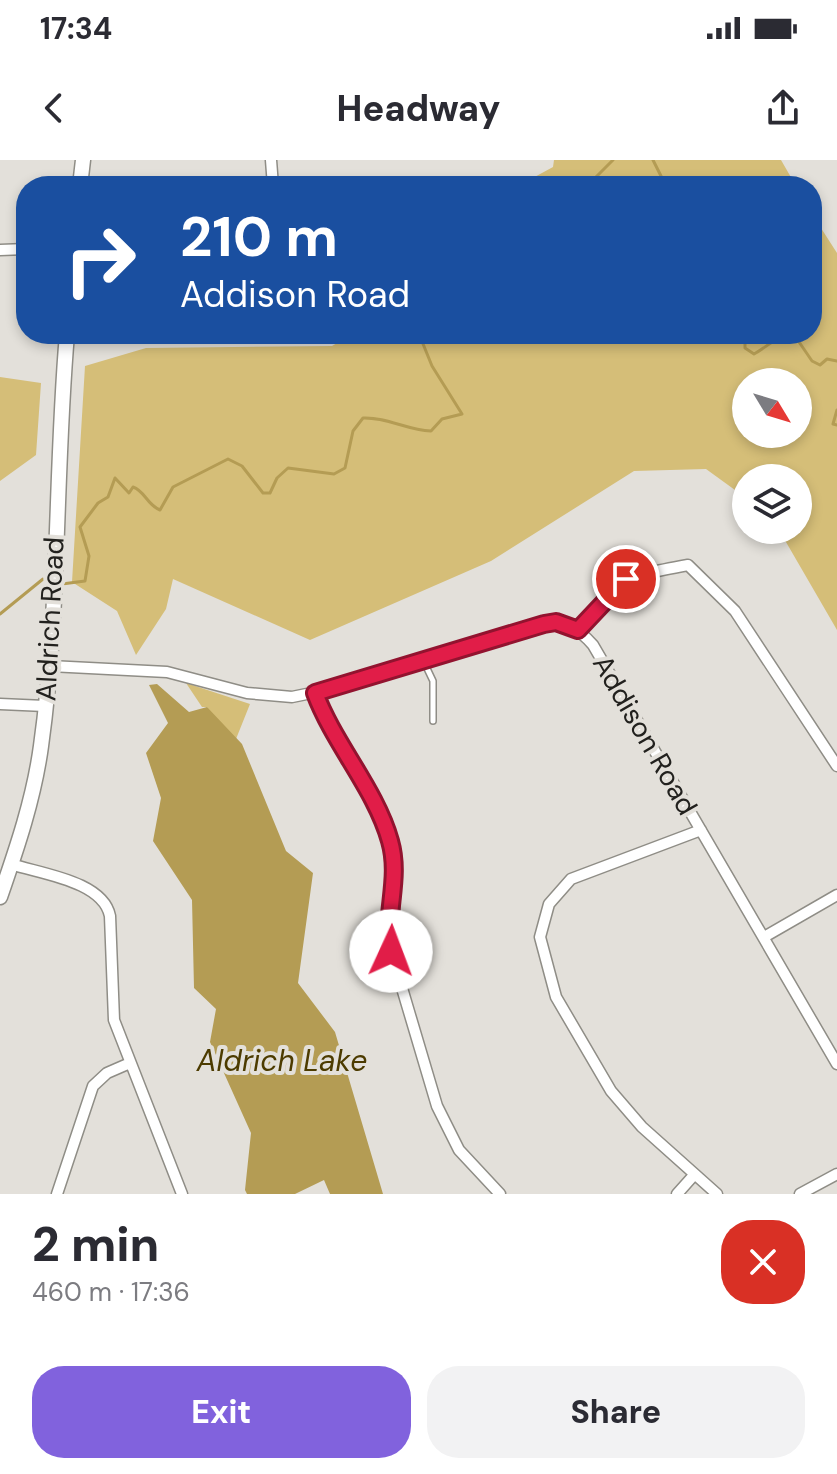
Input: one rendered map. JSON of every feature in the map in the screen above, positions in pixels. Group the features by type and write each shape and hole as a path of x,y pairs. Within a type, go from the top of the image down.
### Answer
{"main road":[{"name":"Aldrich Road","path":"0,897 35,783 50,666 66,344"}],"street":[{"path":"578,630 626,579 643,572 688,565 735,611 837,766"},
{"name":"Addison Road","path":"50,666 167,672 264,696 315,693 544,624 556,622 578,630 593,645 837,1064"},
{"path":"315,693 332,734 379,814 390,840 396,879 389,942 437,1106 459,1150 500,1194"},
{"path":"0,704 45,706"},
{"path":"701,830 571,879 549,904 540,937 556,997 611,1091 630,1115 717,1194"},
{"path":"11,864 94,891 106,903 110,916 112,1011 182,1194"},
{"path":"764,937 837,895"},
{"path":"57,1194 93,1086 107,1073 130,1063"},
{"path":"800,1194 837,1174"},
{"path":"677,1194 694,1175"}],"lane":[{"path":"423,660 433,681 433,721"}],"shaded area":[{"path":"554,160 781,160 790,176 536,176 553,167"},
{"path":"822,230 837,253 837,630 787,544 812,544 812,464 732,464 732,488 706,469 634,471 491,561 310,640 173,579 166,609 136,655 117,611 72,582 85,366 146,348 335,344 822,344"},
{"path":"0,377 41,383 36,455 0,481"},
{"path":"186,683 250,704 230,754 207,707 202,707"}],"water":[{"name":"Aldrich Lake","path":"157,684 189,712 207,707 242,744 286,851 313,873 298,983 335,1032 383,1194 330,1194 324,1180 295,1194 247,1194 245,1190 251,1133 210,1042 216,1009 194,988 192,900 153,841 161,798 146,753 168,723 149,685"}],"waterway":[{"path":"597,176 613,160"},
{"path":"653,160 661,176"},
{"path":"62,584 85,581 89,556 80,527 98,503 108,497 115,478 129,493 133,487 137,489 160,510 173,487 228,459 242,466 263,493 270,493 277,478 288,468 334,474 345,468 353,431 363,418 431,431 442,419 462,414 432,366 423,344"},
{"path":"745,344 745,348 754,354 769,344"},
{"path":"800,344 812,361 820,365 827,359 837,361"},
{"path":"837,410 833,424 837,425"},
{"path":"0,614 43,579"}],"route":[{"path":"391,951 389,931 396,879 390,840 379,814 332,734 315,693 544,624 556,622 578,630 626,579"}]}
